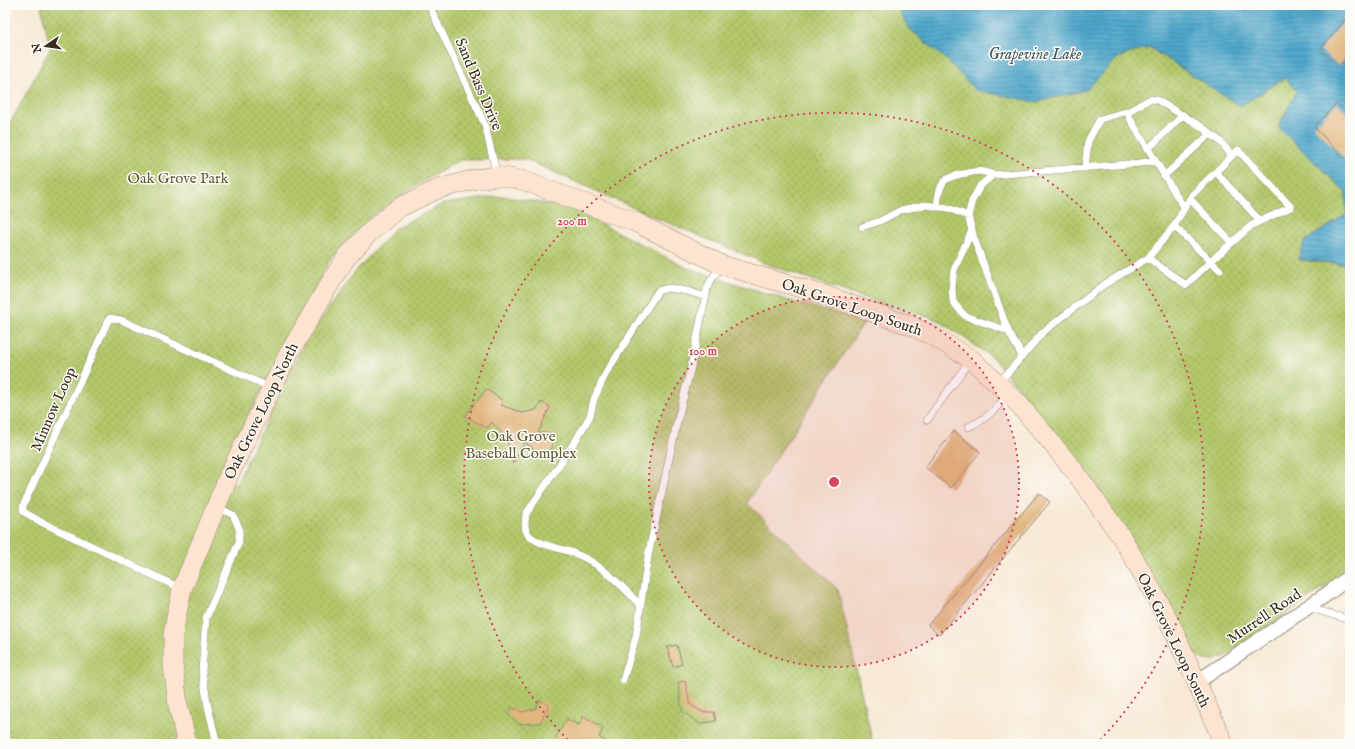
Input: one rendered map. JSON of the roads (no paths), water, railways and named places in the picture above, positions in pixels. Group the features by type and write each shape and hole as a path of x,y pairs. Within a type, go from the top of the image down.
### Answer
{"street":[{"name":"Oak Grove Loop South","path":"497,176 522,180 635,222 722,265 824,295 909,325 933,336 971,359 1003,389 1076,473 1122,538 1148,581 1169,622 1224,744"},
{"name":"Oak Grove Loop North","path":"187,744 178,705 173,665 173,635 182,589 230,473 288,355 346,258 368,234 398,208 438,189 476,179 497,176"},
{"name":"Murrell Road","path":"1196,682 1330,592 1350,576"}],"lane":[{"name":"Sand Bass Drive","path":"429,5 485,125 497,176"},
{"path":"1085,168 1088,141 1100,119 1129,114 1150,99 1157,100 1202,127 1221,142 1232,156"},
{"path":"1129,114 1148,149 1184,208"},
{"path":"1148,149 1183,115"},
{"path":"1164,176 1210,134"},
{"path":"968,427 979,423 997,408 1003,389 1022,356 1043,332 1105,284 1148,258 1174,226 1192,194 1238,150 1291,207 1252,225 1210,261 1186,285 1148,258"},
{"path":"937,207 938,193 942,183 950,176 984,171 993,175 1085,168 1141,163 1155,160"},
{"path":"1216,172 1260,221"},
{"path":"993,175 980,186 972,201 968,216 1008,331 1022,356"},
{"path":"1190,199 1231,242"},
{"path":"862,228 901,210 925,205 948,208 968,216"},
{"path":"1174,226 1220,270"},
{"path":"972,230 954,270 952,287 953,302 965,316 1008,331"},
{"path":"623,680 636,637 648,556 676,427 691,367 707,289 711,280 722,265"},
{"path":"640,605 619,583 598,566 578,554 540,542 530,536 524,527 526,514 576,440 590,416 594,399 606,373 658,291 668,288 706,297"},
{"name":"Minnow Loop","path":"182,589 41,522 24,512 22,510 23,506 104,328 110,318 121,320 272,388"},
{"path":"927,420 971,359"},
{"path":"216,506 233,515 239,528 239,542 206,618 202,671 208,707 217,744"},
{"path":"1307,607 1350,620"}],"water":[{"name":"Grapevine Lake","path":"895,5 1350,5 1350,265 1298,259 1305,241 1347,214 1345,191 1278,127 1297,91 1285,78 1240,106 1149,47 1119,57 1086,90 1036,102 975,90 948,61 910,29"}],"park label":[{"name":"Oak Grove Park","path":"178,178"},
{"name":"Oak Grove Baseball Complex","path":"521,444"}]}
